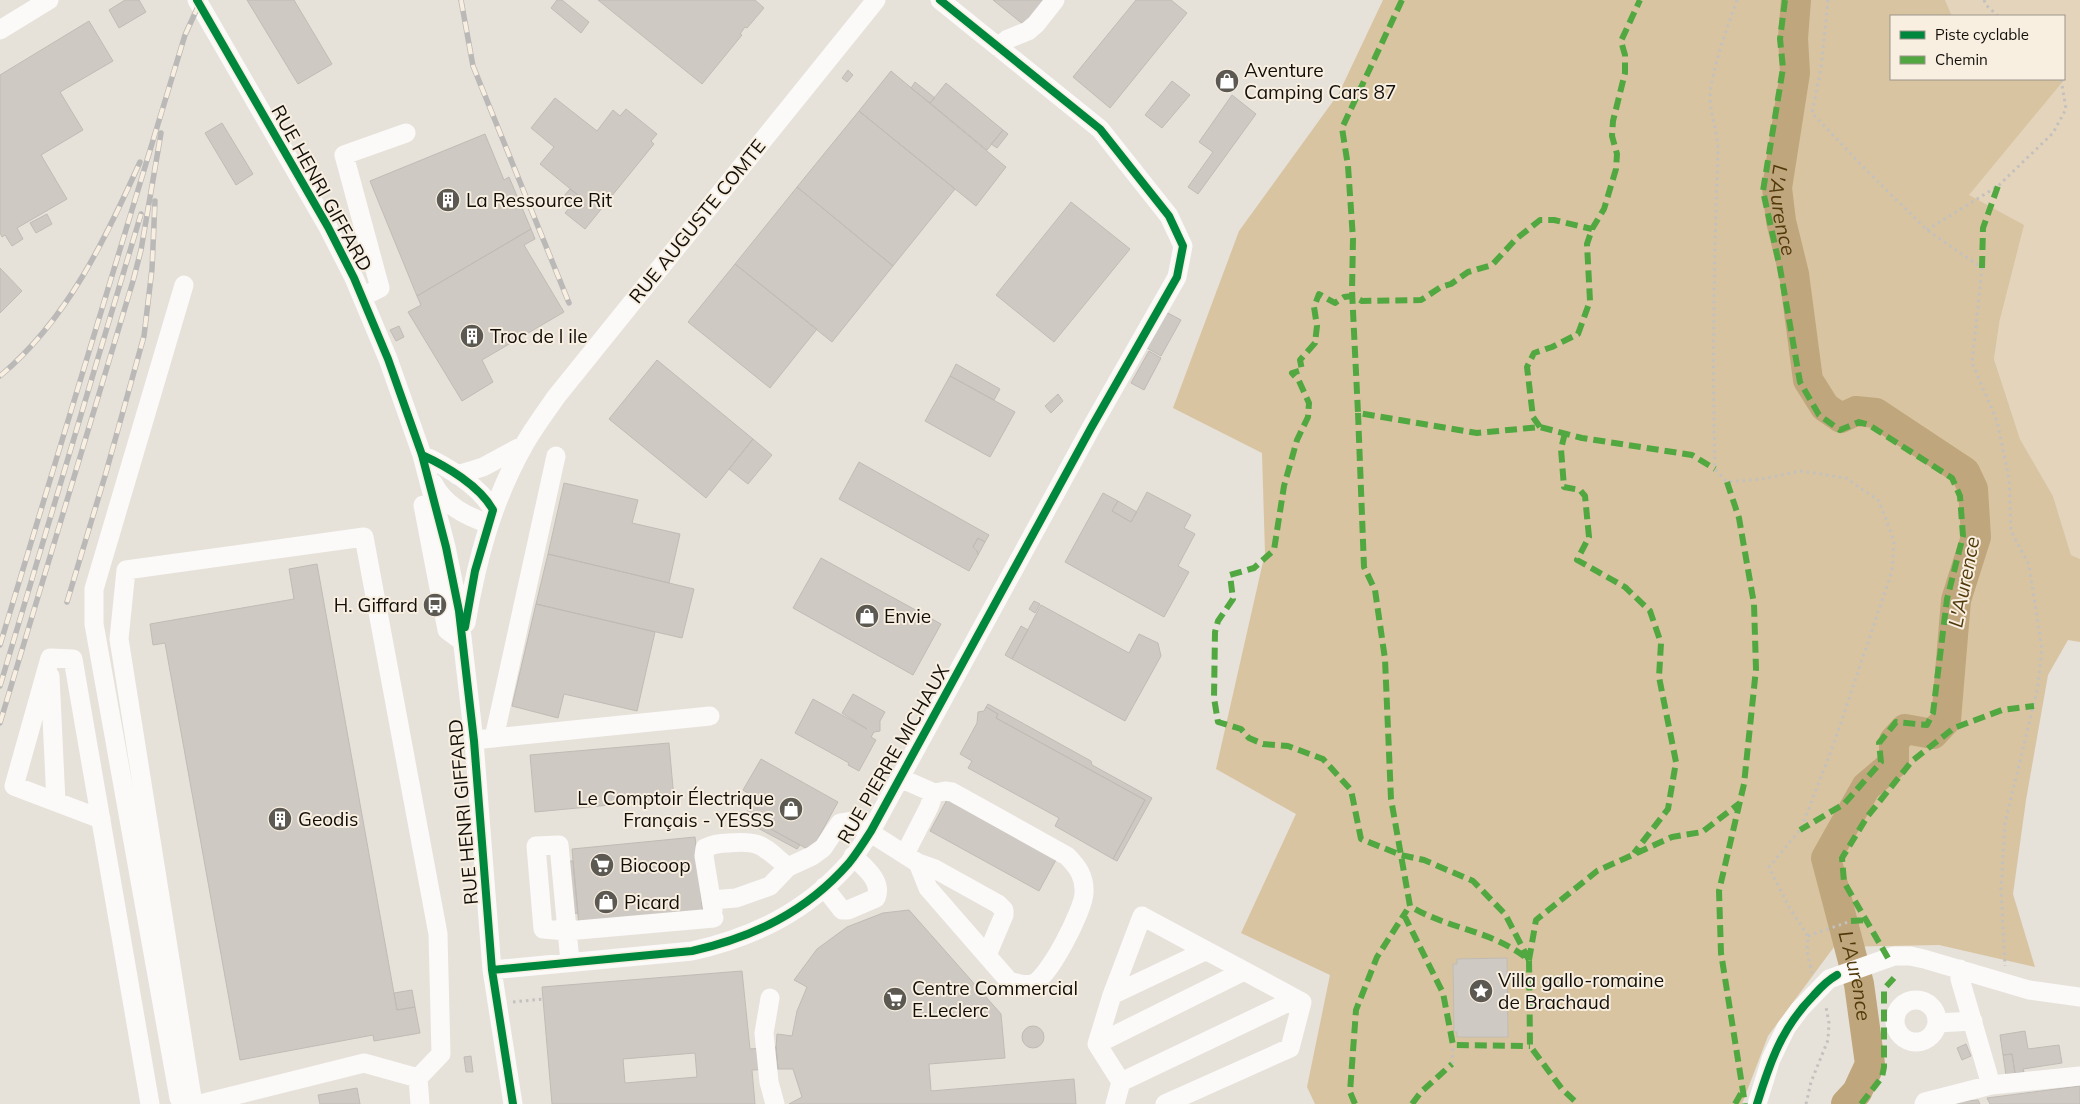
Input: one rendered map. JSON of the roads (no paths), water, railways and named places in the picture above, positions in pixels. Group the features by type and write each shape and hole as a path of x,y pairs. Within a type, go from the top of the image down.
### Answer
{"street":[{"path":"0,30 49,0"},
{"name":"RUE HENRI GIFFARD","path":"197,0 328,227 354,278 388,359 424,462 452,574 462,641 474,741 492,970 513,1104"},
{"name":"RUE AUGUSTE COMTE","path":"462,641 474,571 491,517 524,445 556,397 876,0"},
{"name":"RUE PIERRE MICHAUX","path":"492,970 692,951 720,945 752,934 777,922 802,906 824,887 854,856 871,831 1091,428 1177,277 1183,246 1169,216 1100,129 940,0"},
{"path":"998,47 1008,39 1032,28 1055,0"},
{"path":"362,297 380,288 344,155 406,134"},
{"path":"354,278 352,286 386,380 418,481 447,630 462,641"},
{"path":"180,1104 94,624 94,589 184,285"},
{"path":"457,475 483,466 524,445"},
{"path":"494,738 556,456"},
{"path":"424,462 444,465 477,491 491,517"},
{"path":"424,462 438,492 451,506 466,516 491,517"},
{"path":"193,1104 119,639 126,570 364,536 438,934 441,1054 418,1078 420,1104"},
{"path":"50,658 14,786 101,819"},
{"path":"50,658 56,802"},
{"path":"50,658 73,659 150,1104"},
{"path":"474,741 710,716"},
{"path":"900,778 934,793 952,792 1067,856 1078,868 1084,880 1083,903 1051,966 1040,980 1022,985 1010,981 928,888 911,858 934,793"},
{"path":"570,962 567,931 712,909 736,898 751,894 770,886 788,867 812,856 823,848 840,823 852,821 871,831 911,858 998,904 1004,910 1004,915 987,956"},
{"path":"720,945 712,909 704,856 705,848 712,844 750,841 761,844 788,867"},
{"path":"824,887 842,910 848,910 876,898 878,893 877,884 871,874 854,856"},
{"path":"1115,1104 1121,1082 1097,1044 1112,995 1142,916 1302,1002 1290,1048 1165,1104"},
{"path":"1112,995 1205,951"},
{"path":"1756,1104 1771,1059 1786,1028 1800,1009 1829,979 1894,956 1910,956 1960,968 2029,990 2080,997"},
{"path":"1960,968 1960,979 1991,1085"},
{"path":"1097,1044 1244,971"},
{"path":"770,998 764,1033 769,1082 775,1104"},
{"path":"1121,1082 1295,999"},
{"path":"1937,1023 1972,1021"},
{"name":"RUE HENRI GIFFARD","path":"501,1034 503,1104"},
{"path":"200,1104 364,1062 418,1078"},
{"path":"1924,1104 1925,1102 1991,1085 2080,1076"}],"waterway":[{"name":"L'Aurence","path":"1796,0 1793,38 1795,73 1777,188 1781,221 1794,274 1808,380 1825,407 1841,418 1856,411 1876,413 1965,472 1973,489 1976,537 1956,600 1946,720 1933,734 1905,729 1894,741 1894,763 1866,787 1826,858 1859,984 1870,1064 1857,1092 1846,1104"}],"railway":[{"path":"0,645 185,35 201,0"},
{"path":"461,0 473,66 569,303"},
{"path":"0,723 133,281 141,250 161,133"},
{"path":"0,376 24,354 65,304 98,249 140,162"},
{"path":"67,602 144,336 152,269 155,201"},
{"path":"0,686 141,214"}],"place":[{"name":"Aventure Camping Cars 87","path":"1227,81"},
{"name":"La Ressource Rit","path":"448,200"},
{"name":"Troc de l ile","path":"472,336"},
{"name":"H. Giffard","path":"435,605"},
{"name":"Envie","path":"867,616"},
{"name":"Le Comptoir Électrique Français - YESSS","path":"791,809"},
{"name":"Geodis","path":"280,819"},
{"name":"Biocoop","path":"602,865"},
{"name":"Picard","path":"606,902"},
{"name":"Villa gallo-romaine de Brachaud","path":"1481,991"},
{"name":"Centre Commercial E.Leclerc","path":"895,999"}]}
